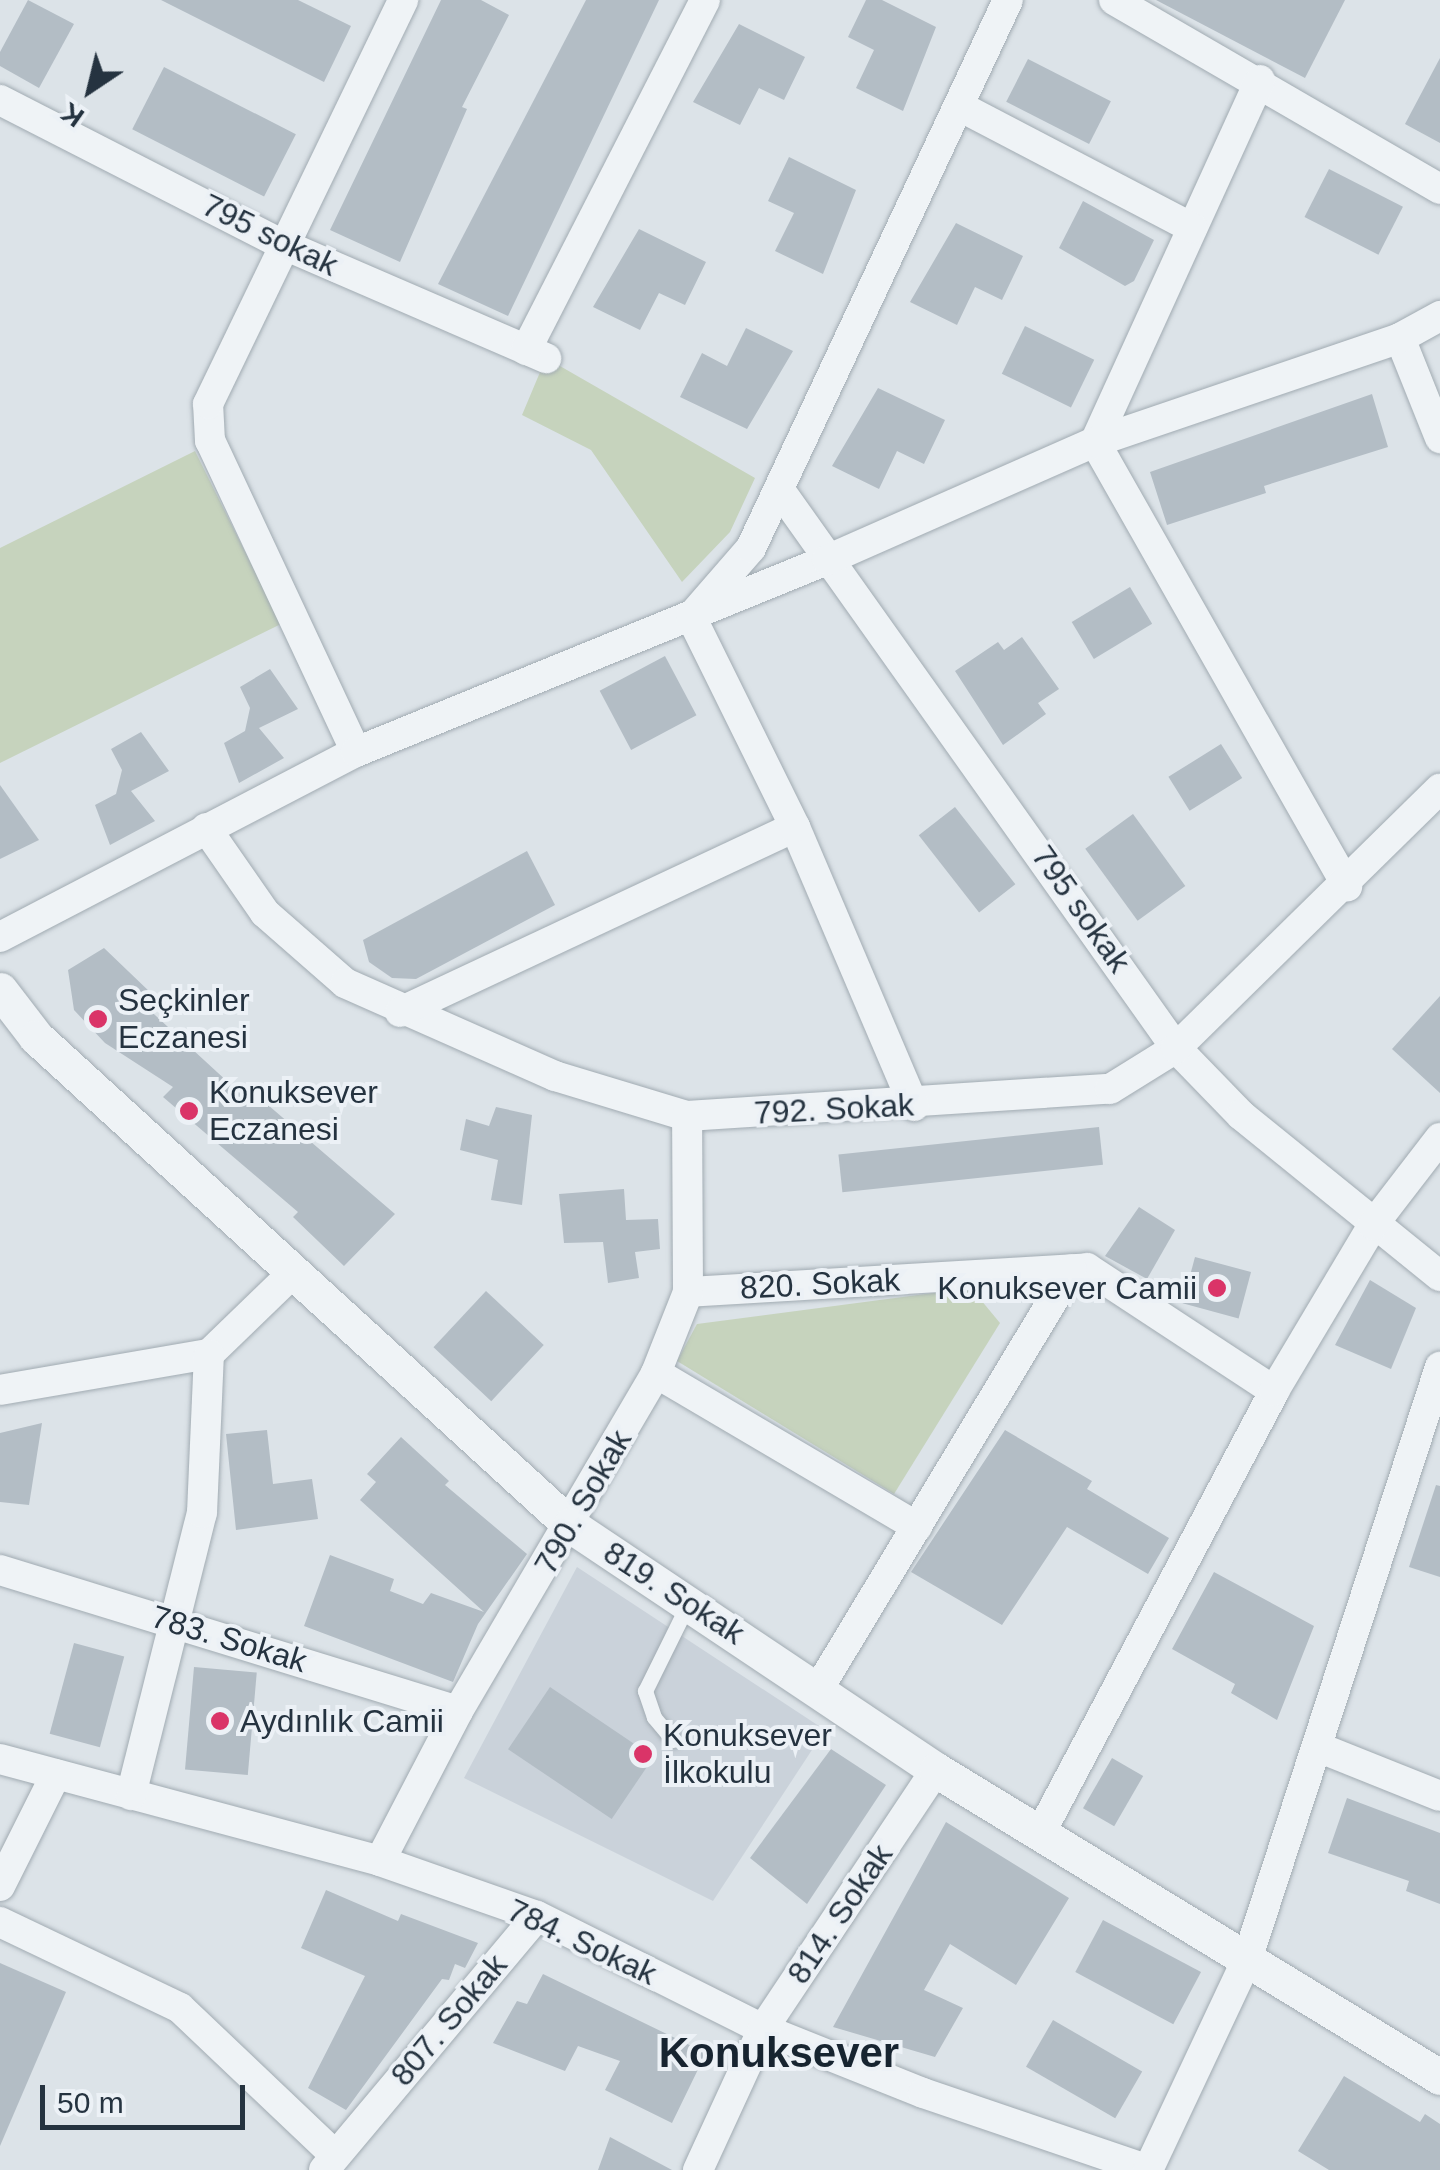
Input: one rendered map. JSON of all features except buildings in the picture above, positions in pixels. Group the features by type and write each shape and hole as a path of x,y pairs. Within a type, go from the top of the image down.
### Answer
{"street":[{"path":"356,752 210,441 208,404 282,244 404,0"},
{"name":"795 sokak","path":"0,100 282,244 536,354 705,0"},
{"path":"1114,0 1260,80 1440,188"},
{"path":"691,618 751,548 1004,1"},
{"path":"1096,442 1260,80"},
{"path":"958,106 1192,228"},
{"path":"0,937 356,752 691,618 1096,442 1400,338 1440,316"},
{"path":"1400,338 1440,438"},
{"path":"1096,442 1347,886"},
{"name":"795 sokak","path":"780,490 1072,892 1176,1048 1241,1115 1440,1276"},
{"path":"691,618 795,827 914,1106"},
{"name":"792. Sokak","path":"206,828 266,913 345,983 400,1012 554,1076 687,1116 914,1106 1110,1089 1176,1048 1347,886 1440,788"},
{"path":"400,1012 795,827"},
{"name":"819. Sokak","path":"0,990 36,1038 570,1525 819,1688 936,1770 1042,1830 1440,2077"},
{"name":"790. Sokak","path":"380,1860 458,1711 656,1373 688,1292 687,1116"},
{"path":"1042,1830 1274,1391 1373,1225 1440,1138"},
{"name":"820. Sokak","path":"688,1292 1088,1268 1274,1391"},
{"path":"819,1688 1072,1270"},
{"path":"0,1390 209,1354 293,1273"},
{"path":"131,1795 170,1620 202,1513 209,1354"},
{"path":"1149,2170 1247,1960 1320,1748 1440,1367"},
{"path":"656,1373 917,1527"},
{"name":"783. Sokak","path":"0,1570 458,1711"},
{"path":"1320,1748 1440,1796"},
{"name":"784. Sokak","path":"0,1759 380,1860 537,1916 763,2029 923,2093 1149,2170"},
{"name":"814. Sokak","path":"698,2170 763,2029 936,1770"},
{"path":"0,1886 56,1774"},
{"name":"807. Sokak","path":"329,2163 537,1916"},
{"path":"0,1922 180,2008 329,2163"}],"lane":[{"path":"673,1740 644,1691 688,1604"}],"shaded area":[{"name":"Konuksever İlkokulu","path":"577,1567 825,1730 713,1901 464,1778"}],"green space":[{"path":"546,358 755,478 730,532 682,582 591,450 522,415"},
{"path":"195,451 281,624 0,763 0,548"},
{"path":"971,1288 1000,1323 894,1494 677,1361 697,1324"}],"place":[{"name":"Seçkinler Eczanesi","path":"98,1019"},
{"name":"Konuksever Eczanesi","path":"189,1111"},
{"name":"Konuksever Camii","path":"1217,1288"},
{"name":"Aydınlık Camii","path":"220,1721"},
{"name":"Konuksever İlkokulu","path":"643,1754"}],"district":[{"name":"Konuksever","path":"779,2053"}]}
